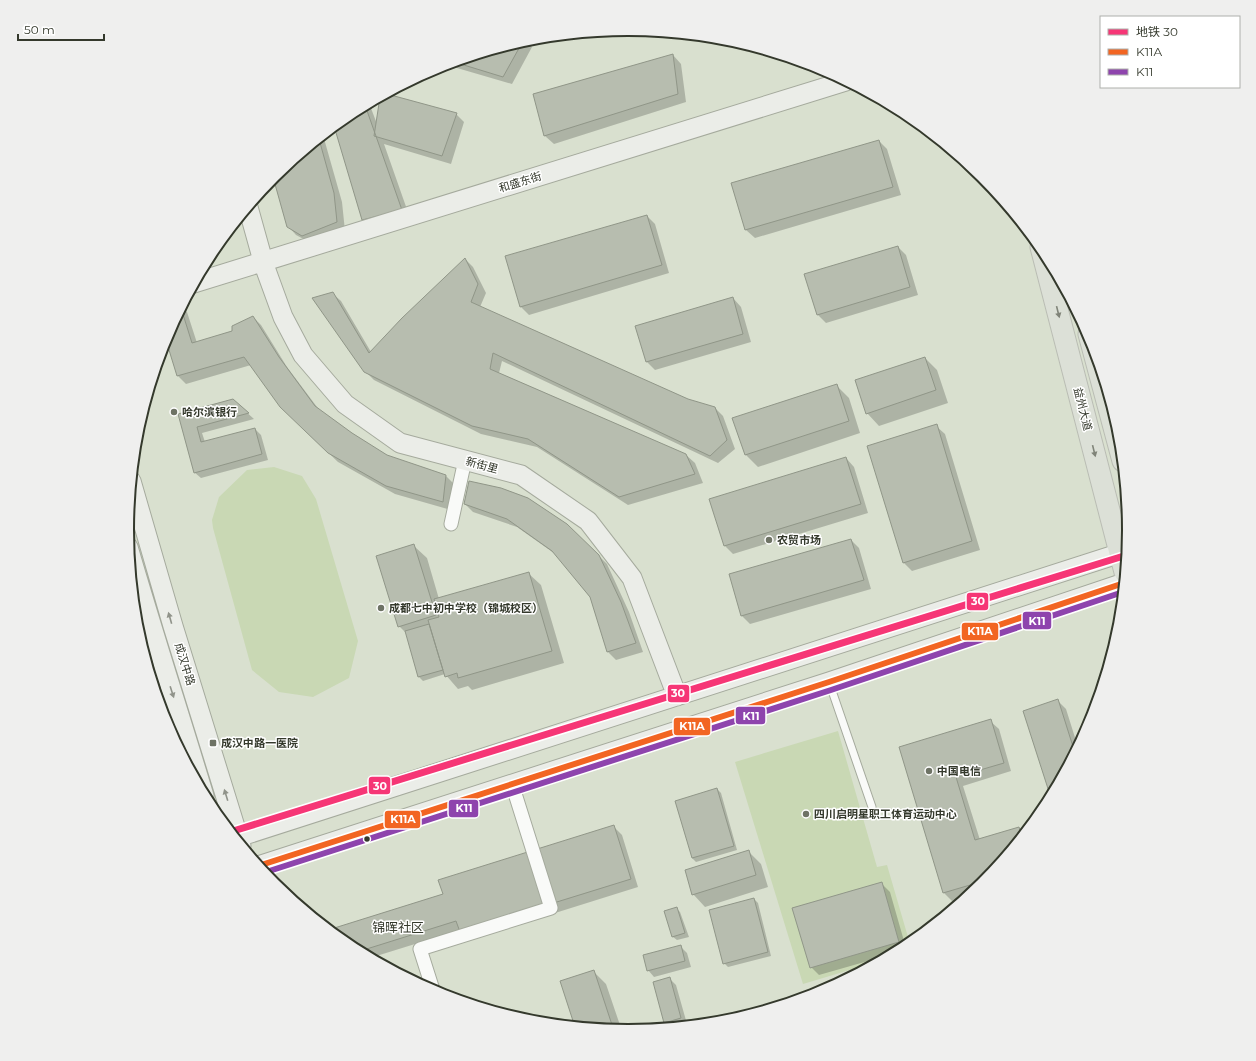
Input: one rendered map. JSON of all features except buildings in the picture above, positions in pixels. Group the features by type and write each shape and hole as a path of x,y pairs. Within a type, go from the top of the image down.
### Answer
{"main road":[{"name":"和盛东街","path":"201,281 839,83"},
{"name":"新街里","path":"249,212 263,262 283,317 303,355 345,404 400,443 521,475 588,521 632,578 677,696"},
{"name":"益州大道","path":"1047,268 1121,549"},
{"name":"成汉中路","path":"135,496 235,830"},
{"path":"242,840 677,696 1121,560"},
{"path":"263,864 829,682 1119,585"},
{"name":"成汉中路","path":"138,593 158,674 170,713 187,754"}],"street":[{"path":"451,524 465,460"},
{"path":"431,984 420,949 551,908 512,784"}],"lane":[{"path":"829,682 872,808"}],"green space":[{"path":"274,467 302,476 316,499 358,641 349,678 313,697 279,692 252,670 213,528 212,520 219,497 247,470"},
{"name":"四川启明星职工体育运动中心","path":"838,731 877,867 887,865 908,938 861,967 803,984 735,762"}],"metro line":[{"name":"30","path":"235,830 1121,557"}],"transit line":[{"name":"K11A","path":"263,864 829,682 1119,585"},
{"name":"K11","path":"269,871 831,690 1118,594"}],"place":[{"name":"哈尔滨银行","path":"174,412"},
{"name":"农贸市场","path":"769,540"},
{"name":"成都七中初中学校（锦城校区）","path":"381,608"},
{"name":"成汉中路一医院","path":"213,743"},
{"name":"中国电信","path":"929,771"},
{"name":"四川启明星职工体育运动中心","path":"806,814"}],"district":[{"name":"锦晖社区","path":"398,927"}]}
